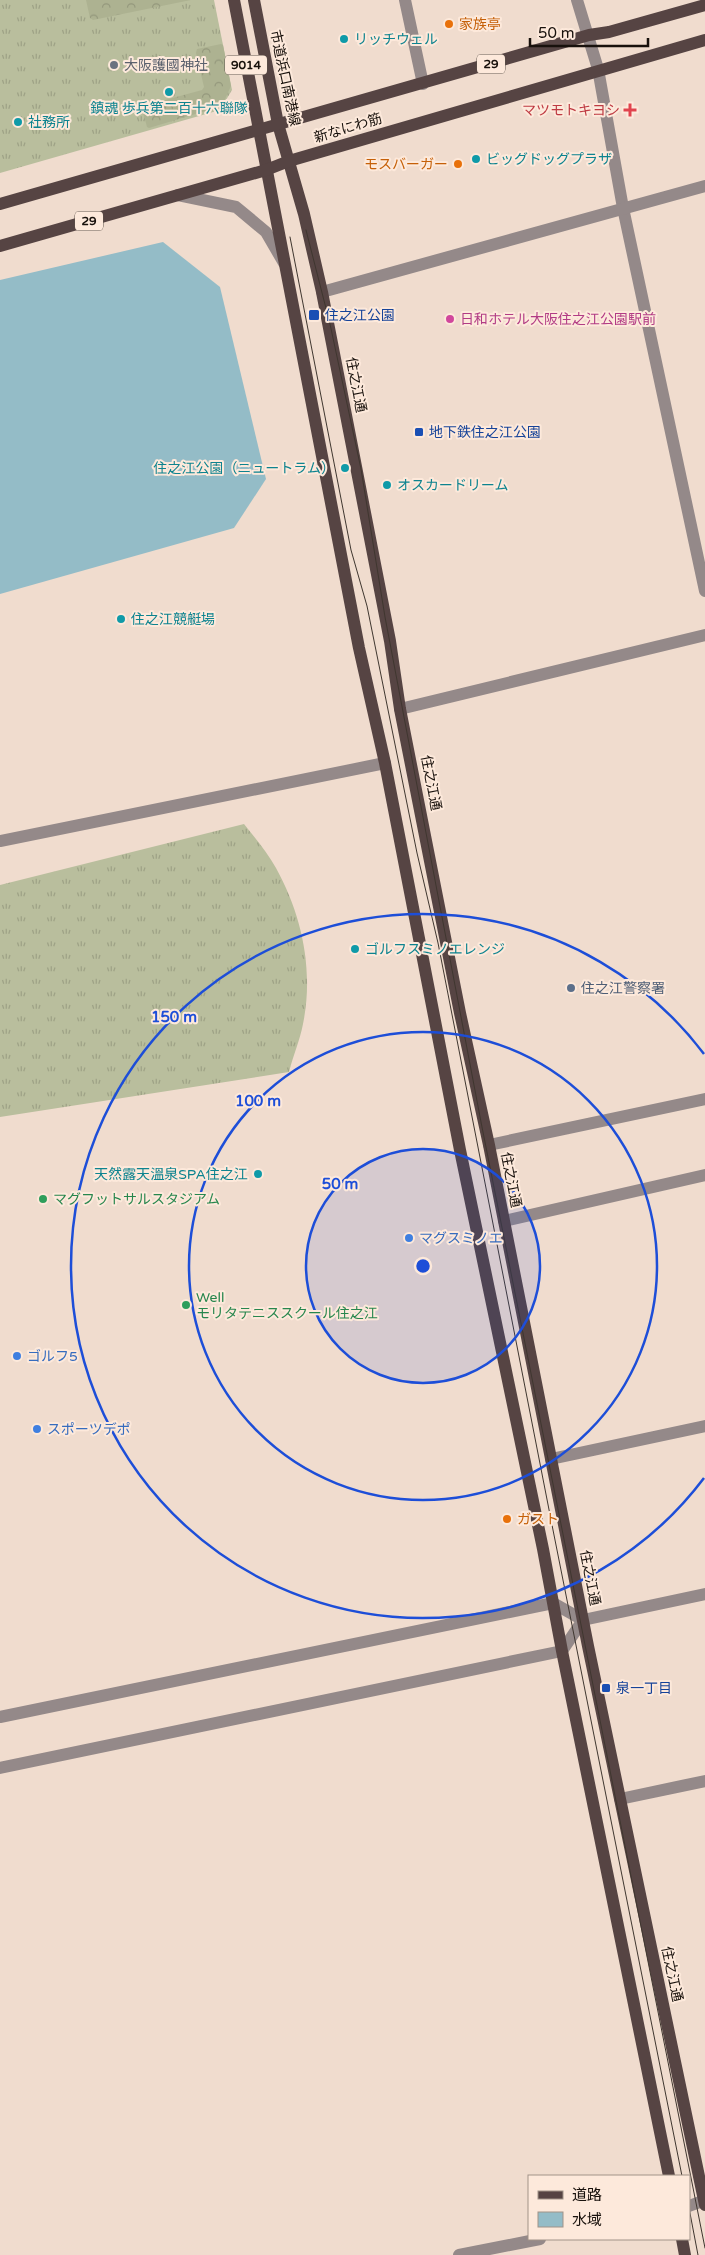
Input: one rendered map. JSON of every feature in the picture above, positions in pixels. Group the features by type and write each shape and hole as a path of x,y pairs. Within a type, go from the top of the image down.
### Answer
{"main road":[{"name":"9014","path":"234,0 266,170"},
{"name":"市道浜口南港線","path":"254,0 278,124 289,161"},
{"name":"新なにわ筋","path":"0,204 589,35 609,32 705,5"},
{"name":"新なにわ筋","path":"0,246 266,170 289,161 598,69 705,40"},
{"name":"住之江通","path":"289,161 304,214 322,292 390,641 400,709 460,1013 489,1145 583,1620 705,2202"},
{"path":"266,170 359,648 385,763 460,1150 669,2175"},
{"path":"682,2240 685,2255"}],"street":[{"path":"405,0 423,84"},
{"path":"578,0 598,69 623,208 705,591"},
{"path":"322,292 705,186"},
{"path":"178,195 236,207 266,232 285,265"},
{"path":"400,709 705,635"},
{"path":"0,841 385,763"},
{"path":"489,1145 705,1099"},
{"path":"504,1221 705,1175"},
{"path":"551,1459 705,1426"},
{"path":"0,1717 553,1602 583,1620 705,1594"},
{"path":"0,1768 562,1651 583,1620"},
{"path":"620,1799 705,1781"},
{"path":"690,2206 705,2202"},
{"path":"459,2255 535,2240"}],"green space":[{"name":"大阪護國神社","path":"0,0 214,0 232,90 220,110 0,173"},
{"path":"86,0 191,0 93,20 90,18"},
{"path":"223,45 231,86 222,106 149,128 147,127 142,109 143,106 202,90 204,87 196,53 197,49"},
{"path":"244,824 269,856 285,886 299,924 303,943 307,983 306,1004 302,1030 289,1072 0,1117 0,885"}],"water":[{"path":"163,242 220,287 266,479 234,528 0,594 0,280"}],"tram line":[{"path":"306,230 330,324 361,469 385,617 481,1122 705,2248"},
{"path":"290,237 351,550 367,606 417,853 438,943 682,2175"},
{"path":"690,2213 698,2255"}],"place":[{"name":"家族亭","path":"449,24"},
{"name":"リッチウェル","path":"344,39"},
{"name":"大阪護國神社","path":"114,65"},
{"name":"鎮魂 歩兵第二百十六聯隊","path":"169,92"},
{"name":"マツモトキヨシ","path":"630,110"},
{"name":"社務所","path":"18,122"},
{"name":"ビッグドッグプラザ","path":"476,159"},
{"name":"モスバーガー","path":"458,164"},
{"name":"住之江公園","path":"314,315"},
{"name":"日和ホテル大阪住之江公園駅前","path":"450,319"},
{"name":"地下鉄住之江公園","path":"419,432"},
{"name":"住之江公園（ニュートラム）","path":"345,468"},
{"name":"オスカードリーム","path":"387,485"},
{"name":"住之江競艇場","path":"121,619"},
{"name":"ゴルフスミノエレンジ","path":"355,949"},
{"name":"住之江警察署","path":"571,988"},
{"name":"天然露天溫泉SPA住之江","path":"258,1174"},
{"name":"マグフットサルスタジアム","path":"43,1199"},
{"name":"マグスミノエ","path":"409,1238"},
{"name":"Well モリタテニススクール住之江","path":"186,1305"},
{"name":"ゴルフ5","path":"17,1356"},
{"name":"スポーツデポ","path":"37,1429"},
{"name":"ガスト","path":"507,1519"},
{"name":"泉一丁目","path":"606,1688"}]}
